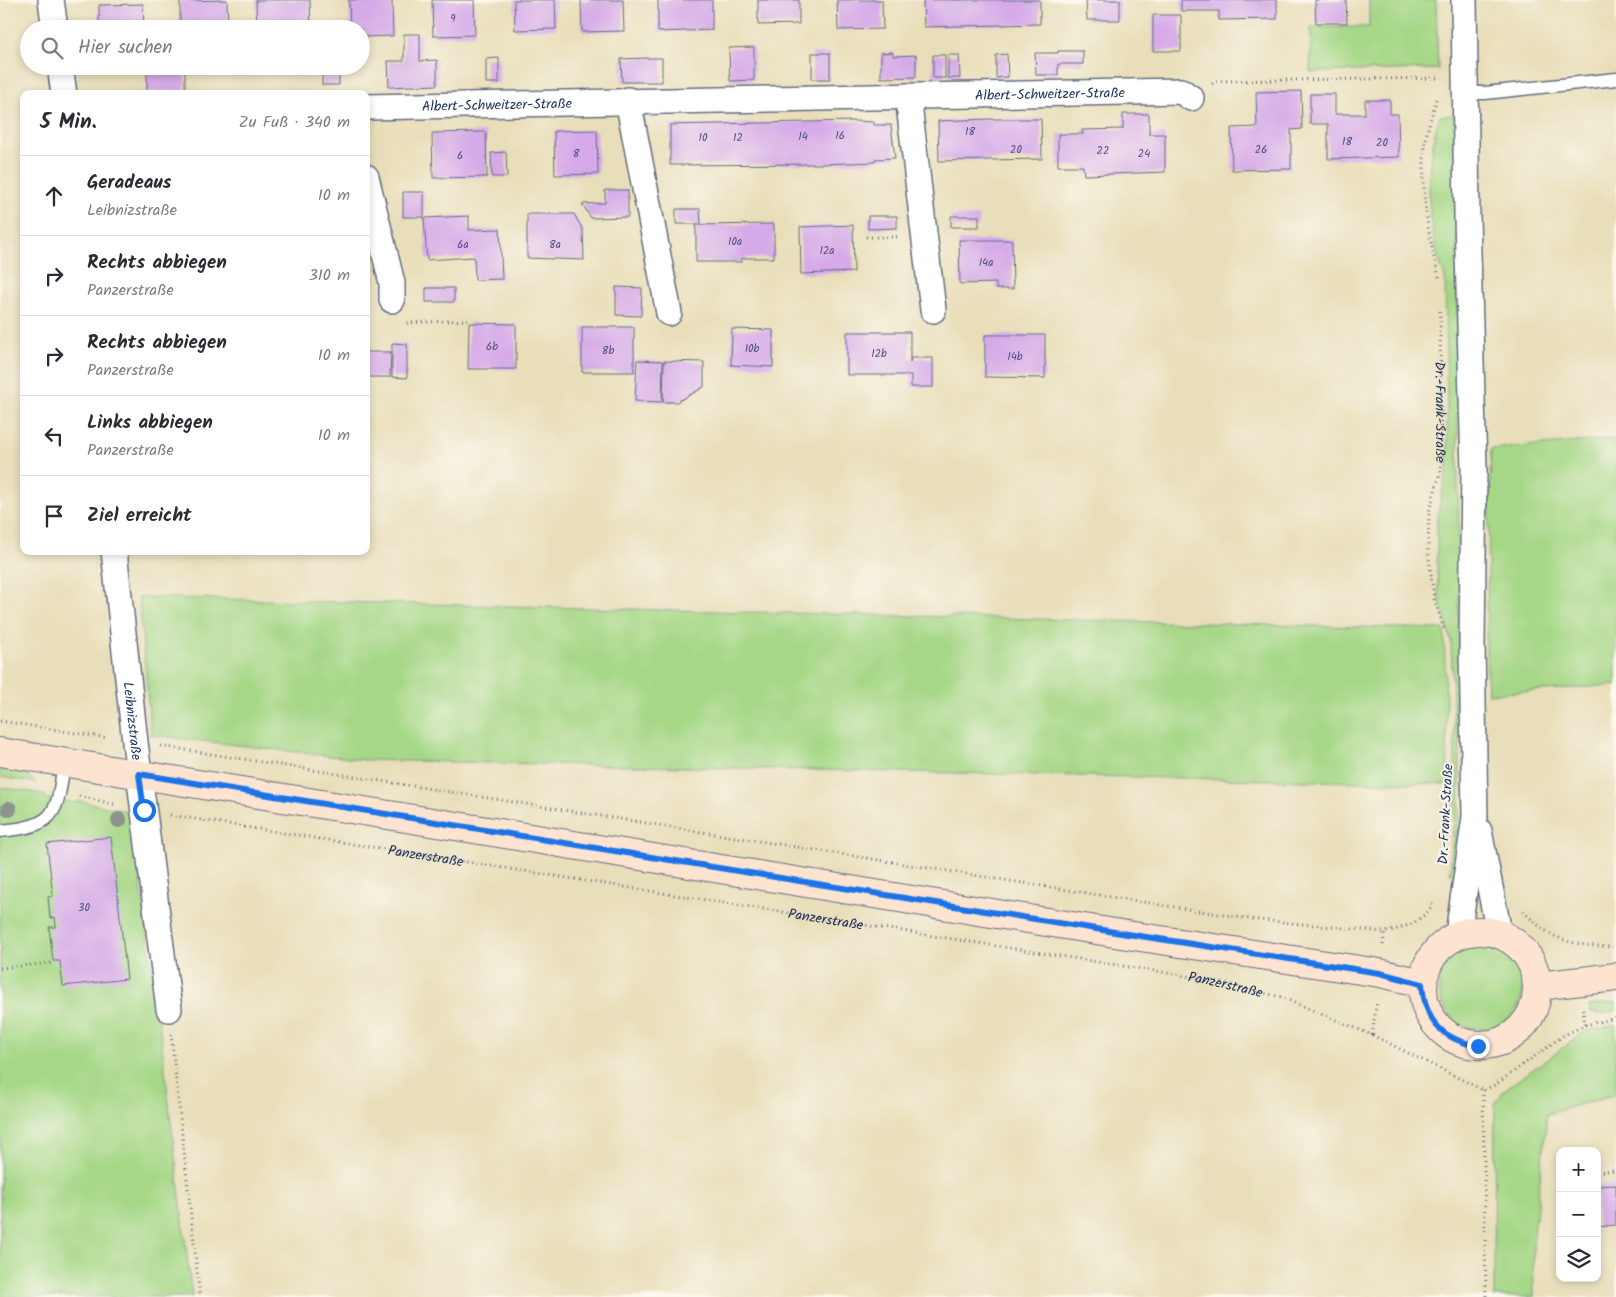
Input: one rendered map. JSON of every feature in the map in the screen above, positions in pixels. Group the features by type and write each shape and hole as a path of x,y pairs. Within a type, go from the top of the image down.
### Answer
{"street":[{"path":"51,0 54,20"},
{"name":"Dr.-Frank-Straße","path":"1458,934 1475,816 1472,644 1474,468 1458,83 1464,0"},
{"path":"61,75 63,90"},
{"name":"Albert-Schweitzer-Straße","path":"370,106 1180,91 1191,98"},
{"path":"908,96 933,310"},
{"path":"628,100 669,313"},
{"path":"370,193 392,283 392,300"},
{"name":"Leibnizstraße","path":"114,555 135,742 169,1009"},
{"path":"0,752 1117,933 1380,973 1422,984"},
{"name":"Dr.-Frank-Straße","path":"1475,816 1499,933"},
{"path":"1479,930 1499,933 1514,942 1527,954 1535,970 1538,986 1535,1005 1526,1022 1513,1035 1496,1043 1478,1046 1460,1042 1444,1033 1431,1019 1423,1002 1422,984 1425,968 1433,954 1444,942 1458,934 1479,930"},
{"path":"1538,986 1616,978"}],"lane":[{"path":"1458,83 1485,93 1616,78"},
{"path":"0,831 40,824 48,818 60,792 64,762"}],"path":[{"path":"1191,98 1216,81 1458,83 1425,143 1425,215 1429,243 1440,280 1440,289"},
{"name":"Dr.-Frank-Straße","path":"1440,308 1441,470 1429,512 1428,550 1434,599 1445,638"},
{"path":"405,323 469,320"},
{"path":"0,721 1250,919 1384,932 1404,928 1420,919 1432,906 1437,893"},
{"name":"Panzerstraße","path":"60,792 144,810 1205,979 1280,997 1372,1035 1483,1090"},
{"path":"1521,909 1538,926 1559,940 1578,945 1616,947"},
{"path":"0,968 51,963"},
{"path":"169,1009 200,1297"},
{"path":"1486,1297 1483,1090 1495,1085 1564,1035 1585,1025 1616,1018"},
{"path":"1601,1172 1616,1170"}],"green space":[{"path":"1369,0 1436,0 1438,69 1310,72 1311,27 1369,27"},
{"path":"1456,115 1460,785 1456,876 1450,874 1456,785 1451,641 1439,598 1437,572 1437,517 1448,466 1445,278 1434,238 1429,197 1429,177 1431,156 1440,116"},
{"path":"1616,439 1616,685 1488,694 1486,649 1491,449"},
{"path":"139,597 1444,629 1448,784 365,760 151,735"},
{"path":"0,767 21,770 36,783 0,777"},
{"path":"0,787 44,794 45,798 76,803 79,801 131,812 158,1012 192,1297 0,1297"},
{"path":"1481,945 1497,948 1511,957 1520,971 1523,987 1520,1003 1511,1017 1497,1026 1481,1029 1465,1026 1451,1017 1442,1003 1439,987 1442,971 1451,957 1465,948"},
{"path":"1616,1002 1616,1011 1599,1014 1591,1012 1589,1006"},
{"path":"1616,1025 1616,1094 1547,1114 1533,1245 1534,1297 1494,1297 1495,1104 1504,1090 1585,1032"}],"building":[{"path":"227,0 228,20 180,20 180,1"},
{"path":"256,0 310,0 311,20 257,20"},
{"path":"349,0 392,0 393,36 370,37 370,20 350,20"},
{"path":"432,0 474,0 475,35 433,36"},
{"path":"514,0 555,0 556,29 515,30"},
{"path":"581,0 623,0 624,31 582,32"},
{"path":"658,0 712,0 712,30 658,32"},
{"path":"758,0 799,0 799,24 758,25"},
{"path":"837,0 882,0 883,29 838,30"},
{"path":"923,0 1040,0 1040,24 924,27"},
{"path":"1086,0 1120,0 1120,20 1087,20"},
{"path":"1181,0 1277,0 1277,19 1219,20 1219,11 1181,11"},
{"path":"1315,0 1346,0 1347,23 1316,23"},
{"path":"143,4 144,20 99,20 99,5"},
{"path":"1153,15 1181,15 1181,51 1153,51"},
{"path":"404,34 420,34 420,61 437,60 437,85 389,87 388,61 404,61"},
{"path":"754,47 754,80 730,81 729,48"},
{"path":"1058,51 1083,51 1083,64 1058,64 1058,75 1036,75 1035,53 1058,53"},
{"path":"893,52 893,56 916,55 916,77 881,78 881,53"},
{"path":"812,53 830,53 830,79 812,79"},
{"path":"1007,54 1008,77 996,78 996,55"},
{"path":"933,55 945,55 945,78 933,78"},
{"path":"948,55 959,55 960,78 948,78"},
{"path":"499,58 499,83 486,83 486,59"},
{"path":"662,58 662,82 622,82 621,59"},
{"path":"147,75 185,75 185,90 147,90"},
{"path":"322,75 339,75 339,85 322,85"},
{"path":"1301,91 1302,129 1291,130 1291,169 1232,170 1231,128 1257,127 1256,92"},
{"path":"1310,94 1335,94 1335,114 1365,114 1365,100 1390,100 1390,114 1398,114 1399,157 1328,159 1328,124 1310,124"},
{"path":"1123,114 1149,114 1149,134 1165,134 1165,172 1084,175 1083,166 1058,166 1058,134 1083,134 1082,130 1123,129"},
{"path":"1041,119 1042,159 939,161 938,121"},
{"path":"874,122 874,125 891,125 895,158 875,159 875,162 822,164 670,165 670,125"},
{"path":"597,130 598,174 555,175 554,131"},
{"path":"486,132 487,177 433,178 432,133"},
{"path":"506,152 507,177 492,177 491,153"},
{"path":"605,190 628,190 628,217 591,218 582,204 605,203"},
{"path":"403,192 424,192 424,217 403,217"},
{"path":"676,209 700,209 701,224 676,224"},
{"path":"527,214 574,214 583,230 584,260 527,258"},
{"path":"469,216 469,230 500,229 502,279 475,280 474,257 427,260 424,218"},
{"path":"868,216 897,216 897,228 868,229"},
{"path":"951,216 979,216 979,227 951,227"},
{"path":"774,224 774,258 742,258 742,262 696,262 696,225"},
{"path":"853,225 854,272 801,274 800,227"},
{"path":"959,240 1012,240 1013,289 996,289 996,283 960,284"},
{"path":"616,287 642,288 641,316 616,315"},
{"path":"426,288 454,288 454,302 426,302"},
{"path":"469,323 516,324 516,369 468,369"},
{"path":"582,327 634,327 634,372 582,372"},
{"path":"732,329 773,330 773,367 731,365"},
{"path":"847,332 910,332 910,363 911,358 933,358 933,387 911,387 911,375 847,375"},
{"path":"985,335 1045,335 1045,378 985,377"},
{"path":"392,343 407,344 407,378 392,377"},
{"path":"370,352 391,352 390,377 370,377"},
{"path":"637,360 663,361 662,402 635,401"},
{"path":"664,361 704,362 704,387 677,402 663,402"},
{"path":"111,837 127,979 63,986 60,961 53,961 49,927 56,927 55,917 50,918 48,897 53,896 47,844"},
{"path":"1616,1185 1616,1225 1601,1227 1601,1186"}],"route":[{"path":"144,810 139,774 1127,934 1380,973 1422,984 1423,1002 1431,1019 1444,1033 1460,1042 1478,1046"}]}
